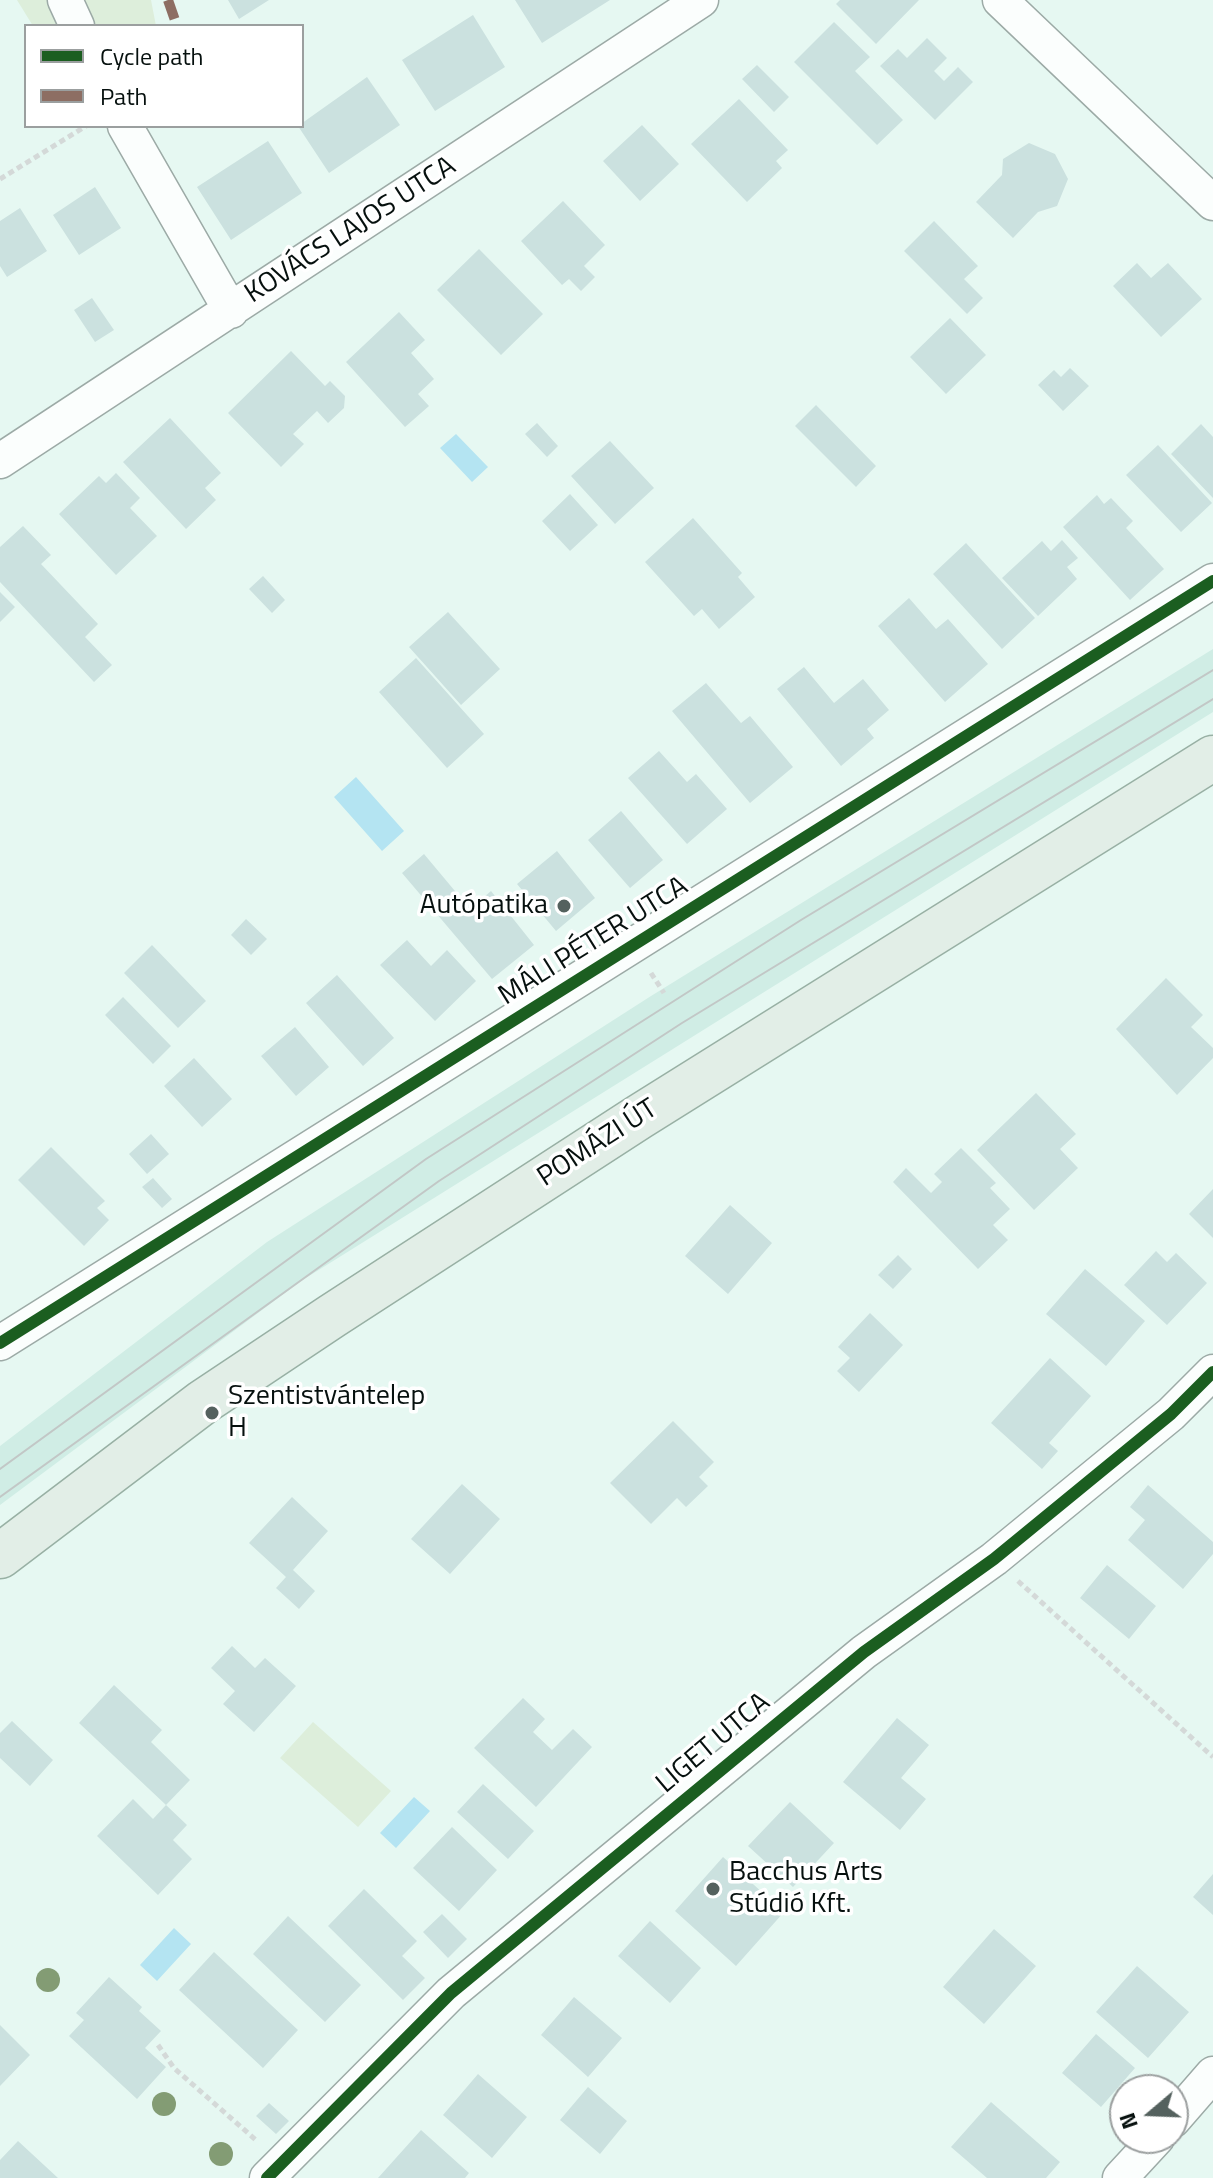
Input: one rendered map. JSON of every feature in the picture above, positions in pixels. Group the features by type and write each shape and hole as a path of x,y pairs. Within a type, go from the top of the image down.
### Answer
{"main road":[{"name":"POMÁZI ÚT","path":"0,1556 203,1402 332,1316 639,1117 1213,758"}],"street":[{"name":"KOVÁCS LAJOS UTCA","path":"0,461 701,0"},
{"path":"1000,0 1213,203"},
{"path":"126,128 231,311"},
{"name":"MÁLI PÉTER UTCA","path":"0,1343 1213,581"},
{"name":"LIGET UTCA","path":"267,2178 451,1993 864,1652 994,1559 1171,1414 1213,1372"},
{"path":"1189,2102 1213,2074"}],"path":[{"path":"0,179 83,128"},
{"path":"994,1559 1213,1757"},
{"path":"158,2045 174,2068 251,2136"}],"shaded area":[{"path":"17,0 151,0 156,24 32,24"},
{"path":"1213,649 1213,712 301,1281 0,1505 0,1446 267,1242 651,996"},
{"path":"313,1722 391,1791 358,1827 280,1758"}],"water":[{"path":"456,434 488,467 472,482 440,448"},
{"path":"356,777 404,831 382,851 334,797"},
{"path":"414,1797 430,1811 396,1848 380,1833"},
{"path":"174,1928 191,1944 157,1981 140,1965"}],"building":[{"path":"228,0 269,0 239,19"},
{"path":"515,0 610,0 542,43"},
{"path":"840,0 919,0 876,44 836,4"},
{"path":"473,15 505,67 435,111 402,60"},
{"path":"834,22 870,57 855,71 903,120 877,145 794,62"},
{"path":"927,38 947,58 934,71 944,81 958,67 973,82 935,120 880,66 898,49 907,58"},
{"path":"757,65 789,97 774,112 742,79"},
{"path":"367,77 400,125 329,173 299,128 304,128 304,122"},
{"path":"739,99 788,150 776,161 782,168 747,202 691,144"},
{"path":"642,125 679,164 640,201 603,161"},
{"path":"268,141 302,193 231,240 197,187"},
{"path":"1029,143 1055,154 1068,179 1057,206 1038,212 1013,238 976,202 1002,175 1003,159"},
{"path":"95,187 121,228 79,255 53,215"},
{"path":"563,201 605,245 584,266 595,277 581,291 569,279 562,285 521,241"},
{"path":"20,208 47,251 7,277 0,266 0,221"},
{"path":"934,221 978,266 964,279 983,298 967,314 904,251"},
{"path":"479,249 543,314 501,355 437,290"},
{"path":"1137,263 1151,278 1168,263 1202,299 1161,337 1113,286"},
{"path":"92,298 114,330 95,342 74,310"},
{"path":"399,312 425,340 411,353 434,379 418,394 429,406 405,427 346,362"},
{"path":"950,318 986,355 946,394 910,357"},
{"path":"291,351 325,386 330,381 345,396 344,408 328,423 317,411 293,434 304,444 281,467 228,413"},
{"path":"1070,368 1089,386 1063,411 1038,385 1054,370 1061,377"},
{"path":"816,405 876,466 856,487 795,426"},
{"path":"170,418 221,473 205,488 216,500 186,529 123,462"},
{"path":"537,423 558,446 547,457 525,434"},
{"path":"1201,424 1213,437 1213,498 1171,454"},
{"path":"610,441 654,488 615,524 571,476"},
{"path":"1158,445 1212,503 1181,532 1126,475"},
{"path":"116,473 140,498 130,508 157,536 116,575 59,514 99,476 106,483"},
{"path":"570,494 598,525 570,551 542,521"},
{"path":"1097,495 1104,504 1111,498 1133,521 1126,528 1164,569 1130,600 1063,527"},
{"path":"693,518 742,573 738,577 755,597 719,629 702,609 694,616 645,562"},
{"path":"23,526 51,555 41,564 98,624 85,637 112,665 94,682 0,582 0,547"},
{"path":"1062,540 1078,558 1067,567 1077,579 1038,616 1002,578 1042,541 1051,551"},
{"path":"966,543 1035,618 1002,649 933,574"},
{"path":"263,576 285,600 272,613 249,589"},
{"path":"0,592 15,607 0,622"},
{"path":"909,598 936,629 948,619 988,664 945,702 878,626"},
{"path":"448,612 500,669 461,705 409,647"},
{"path":"416,658 484,734 447,768 379,692"},
{"path":"804,667 834,703 863,679 889,710 867,729 874,738 841,766 777,689"},
{"path":"706,683 741,723 750,716 793,767 750,803 672,711"},
{"path":"659,751 687,782 696,774 727,809 687,844 628,778"},
{"path":"621,811 663,860 630,888 588,840"},
{"path":"557,851 595,898 556,931 517,884"},
{"path":"424,854 470,909 491,891 534,945 492,979 402,873"},
{"path":"246,919 267,939 251,955 231,935"},
{"path":"407,940 431,966 447,950 476,981 435,1021 380,965"},
{"path":"152,945 206,1001 178,1028 124,973"},
{"path":"337,975 394,1038 363,1066 306,1003"},
{"path":"1166,978 1203,1015 1191,1027 1213,1048 1213,1058 1177,1095 1116,1029"},
{"path":"123,997 171,1046 153,1064 105,1015"},
{"path":"295,1027 329,1067 296,1096 261,1056"},
{"path":"194,1058 232,1099 202,1127 164,1086"},
{"path":"1036,1093 1076,1134 1060,1149 1078,1168 1034,1210 977,1150"},
{"path":"151,1134 169,1154 147,1174 129,1154"},
{"path":"51,1147 105,1201 97,1208 109,1220 84,1246 18,1180"},
{"path":"961,1148 996,1183 990,1188 1010,1209 993,1225 1008,1240 978,1269 893,1182 906,1168 931,1193 942,1182 934,1174"},
{"path":"153,1178 172,1199 162,1208 142,1187"},
{"path":"1213,1189 1213,1238 1189,1214"},
{"path":"730,1205 772,1243 728,1294 685,1256"},
{"path":"1156,1251 1167,1262 1176,1253 1207,1283 1167,1325 1124,1285"},
{"path":"898,1255 912,1269 893,1289 878,1275"},
{"path":"1085,1269 1145,1321 1106,1366 1046,1314"},
{"path":"870,1313 903,1345 859,1392 837,1371 850,1358 838,1347"},
{"path":"1050,1358 1091,1396 1049,1443 1058,1451 1042,1469 991,1423"},
{"path":"673,1421 714,1462 699,1477 708,1486 686,1507 677,1498 651,1524 610,1483"},
{"path":"462,1484 500,1519 450,1574 411,1539"},
{"path":"1148,1485 1213,1542 1213,1554 1183,1589 1128,1540 1145,1520 1130,1507"},
{"path":"292,1497 328,1531 293,1570 315,1591 299,1609 276,1588 286,1577 249,1543"},
{"path":"1107,1565 1156,1606 1129,1639 1080,1598"},
{"path":"232,1646 255,1668 265,1658 296,1686 254,1732 223,1704 235,1691 211,1668"},
{"path":"114,1685 162,1730 151,1742 190,1780 166,1805 79,1723"},
{"path":"523,1698 545,1719 533,1732 552,1750 573,1729 592,1747 536,1807 474,1748"},
{"path":"897,1718 929,1745 901,1778 926,1799 900,1830 843,1782"},
{"path":"12,1721 53,1760 30,1786 0,1758 0,1733"},
{"path":"483,1784 534,1831 508,1859 457,1812"},
{"path":"133,1799 153,1819 166,1805 187,1825 173,1840 192,1859 158,1895 97,1836"},
{"path":"790,1802 834,1843 793,1887 748,1846"},
{"path":"452,1827 497,1870 459,1911 413,1868"},
{"path":"723,1857 784,1912 736,1966 675,1911"},
{"path":"1213,1874 1213,1915 1193,1897"},
{"path":"364,1889 417,1941 402,1956 425,1978 403,2000 328,1926"},
{"path":"442,1914 467,1939 448,1958 423,1932"},
{"path":"288,1916 361,1985 325,2022 253,1954"},
{"path":"650,1921 701,1968 670,2003 618,1956"},
{"path":"994,1929 1036,1966 984,2024 943,1987"},
{"path":"214,1952 298,2030 263,2068 179,1990"},
{"path":"1137,1966 1189,2012 1148,2058 1096,2012"},
{"path":"109,1977 142,2007 139,2011 161,2031 145,2048 166,2067 137,2099 69,2036 84,2020 76,2013"},
{"path":"574,1997 622,2038 588,2077 541,2035"},
{"path":"0,2025 30,2055 0,2086"},
{"path":"1096,2034 1135,2068 1130,2074 1109,2074 1109,2098 1101,2107 1062,2073"},
{"path":"478,2074 527,2117 492,2158 443,2115"},
{"path":"588,2087 627,2121 600,2154 560,2120"},
{"path":"991,2102 1060,2162 1046,2178 987,2178 951,2147"},
{"path":"269,2103 289,2121 276,2134 256,2116"},
{"path":"421,2130 469,2173 465,2178 378,2178"},
{"path":"18,2141 58,2178 0,2178 0,2160"}],"tram line":[{"path":"0,1469 426,1159 801,920 1213,670"},
{"path":"0,1497 439,1181 682,1023 1213,699"}],"marked path":[{"path":"168,0 176,24"}],"cycle path":[{"path":"0,1343 1213,581"},
{"path":"267,2178 451,1993 864,1652 994,1559 1171,1414 1213,1372"}],"place":[{"name":"Autópatika","path":"564,906"},
{"name":"Szentistvántelep H","path":"212,1413"},
{"name":"Bacchus Arts Stúdió Kft.","path":"713,1889"}]}
